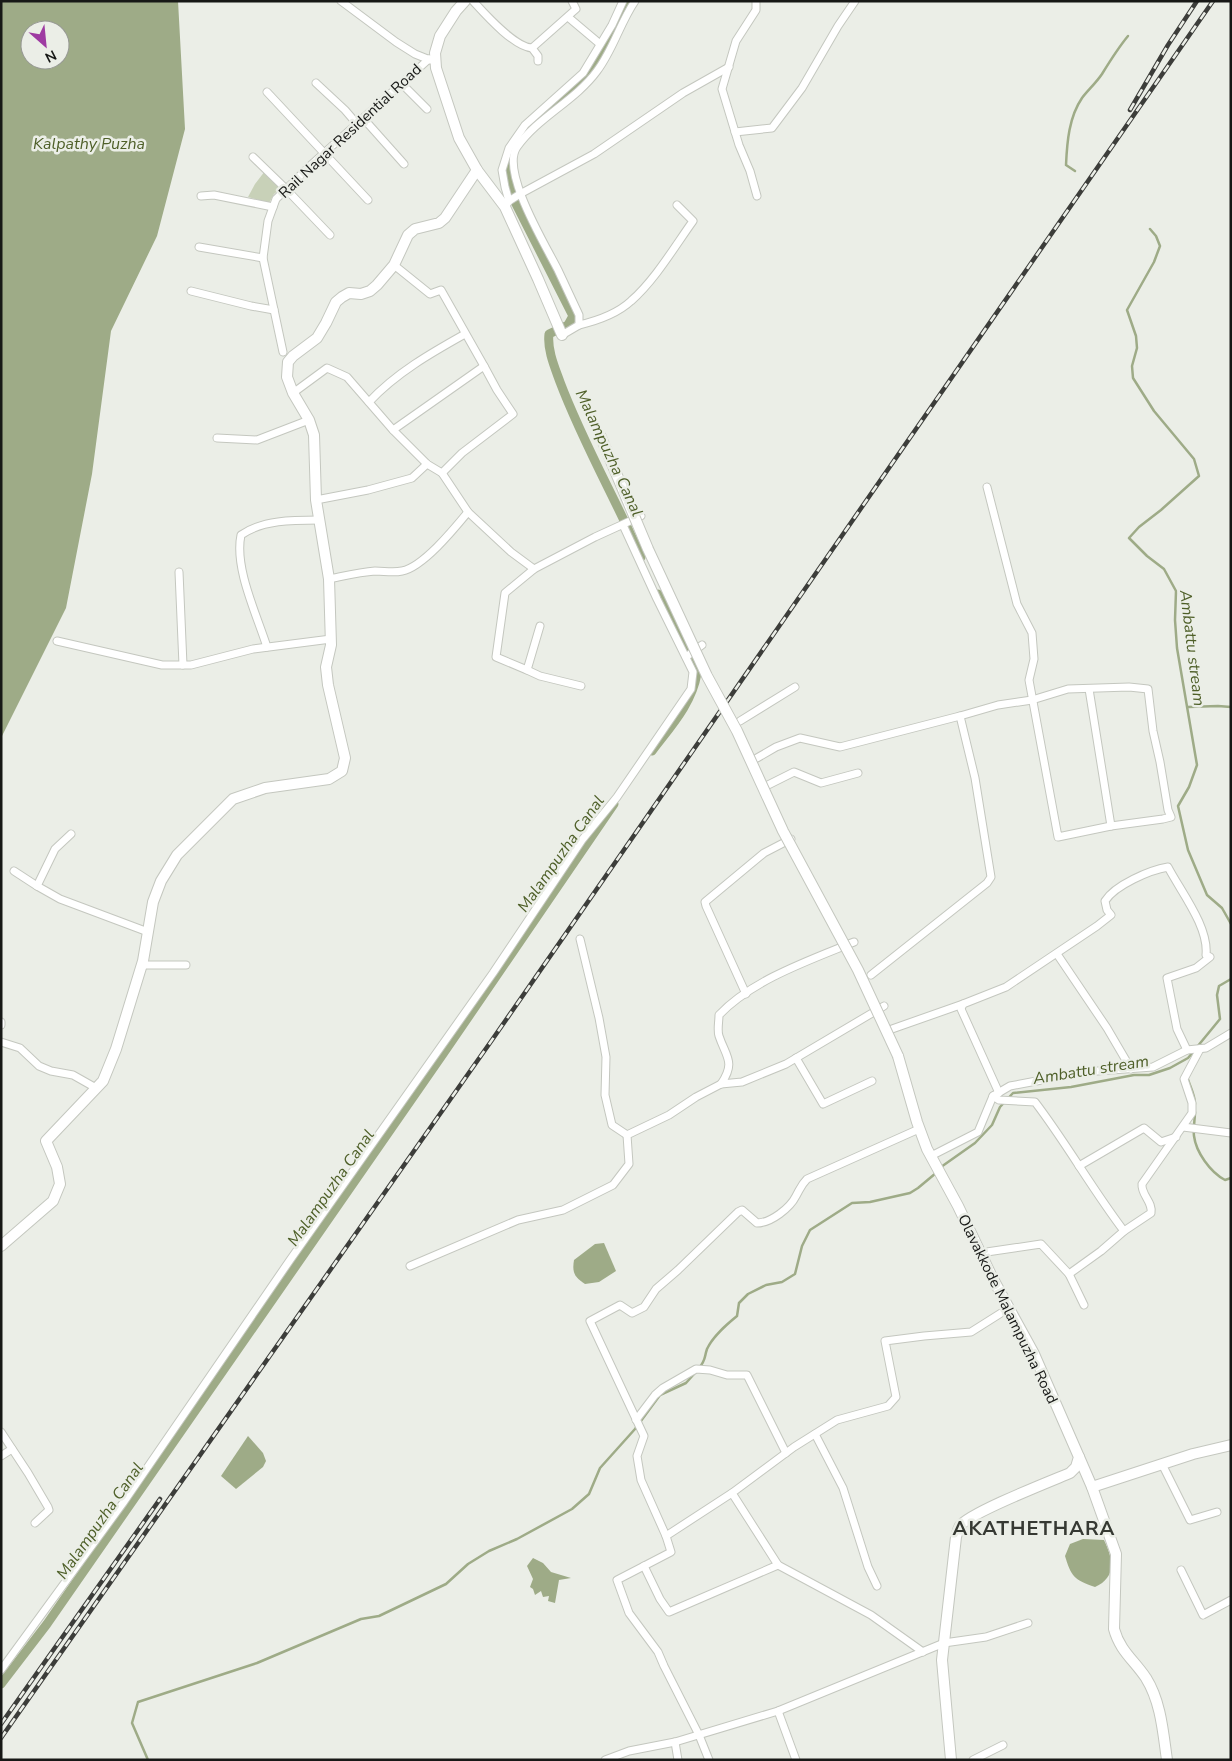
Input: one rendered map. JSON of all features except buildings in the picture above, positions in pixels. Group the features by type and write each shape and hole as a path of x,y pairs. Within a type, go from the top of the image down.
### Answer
{"main road":[{"path":"465,1 456,11 440,36 432,60 459,138 477,170 507,204 562,335"},
{"path":"1,1246 53,1201 60,1184 57,1167 46,1141 103,1081 116,1049 142,964 153,902 161,881 177,855 233,799 265,788 329,779 342,771 345,758 328,685 326,667 331,639 329,579 316,500 314,435 309,420 293,393 287,377 288,362 317,338 336,302 342,296 350,293 361,294 378,285 394,265 408,235 415,229 439,223 445,218 477,170"},
{"name":"Olavakkode Malampuzha Road","path":"600,435 648,549 707,676 737,731 784,831 858,970 898,1056 920,1129 931,1156 1034,1354 1092,1487 1116,1554 1114,1629 1119,1644 1150,1685 1161,1713 1167,1760"},
{"path":"1092,1487 1193,1454 1231,1445"},
{"path":"952,1760 942,1660 956,1537 960,1526 968,1519 986,1510 1070,1472 1076,1467 1079,1458"}],"street":[{"path":"341,1 396,42 415,54 432,60"},
{"path":"473,1 496,25 525,47 532,48 538,56 538,61"},
{"path":"532,48 576,9 572,1"},
{"path":"507,204 502,170 509,148 525,125 583,73 623,1"},
{"path":"578,324 579,315 520,194 513,167 516,148 596,72 608,55 617,32 635,1"},
{"path":"756,1 756,10 736,41 722,89 757,196"},
{"path":"735,132 772,128 802,88 838,26 856,1"},
{"path":"568,17 600,44"},
{"name":"Rail Nagar Residential Road","path":"283,352 264,258 268,220 276,199 356,124 432,60"},
{"path":"507,204 520,194 594,154 683,93 729,67"},
{"path":"316,83 345,110 356,124"},
{"path":"402,84 427,109"},
{"path":"267,92 368,200"},
{"path":"363,118 404,164"},
{"path":"253,156 330,235"},
{"path":"201,196 214,195 273,207"},
{"path":"562,335 578,324 593,322 631,302 661,266 693,220 677,205"},
{"path":"199,247 264,258"},
{"path":"394,265 430,294 441,290 496,390 513,414 462,453 442,473"},
{"path":"191,290 274,310"},
{"path":"369,402 380,390 426,356 465,334"},
{"path":"393,430 484,366"},
{"path":"293,393 327,368 347,377 393,430 427,464 442,473 468,512 511,552 534,569"},
{"path":"217,438 257,440 309,420"},
{"path":"316,500 368,490 412,478 427,464"},
{"path":"757,758 776,746 800,738 840,747 998,705 1032,700 1068,689 1148,689 1152,731 1171,817 1110,826 1058,837 1032,700 1029,680 1034,659 1032,633 1017,604 988,488"},
{"path":"329,579 375,571 405,571 418,564 452,531 468,512"},
{"path":"581,686 540,676 496,657 505,593 534,569 640,516"},
{"path":"267,647 242,572 239,542 241,536 249,530 278,522 319,520"},
{"path":"1,1670 123,1502 493,974 582,840 617,797 686,698 694,677 693,672 622,526"},
{"path":"179,572 183,665"},
{"path":"527,670 540,626"},
{"path":"57,641 162,665 191,665 252,649 331,639"},
{"path":"686,657 701,646"},
{"path":"740,721 795,687"},
{"path":"1089,688 1110,826"},
{"path":"871,975 987,883 991,877 975,778 960,716"},
{"path":"768,785 794,772 821,784 858,773"},
{"path":"37,886 55,850 71,834"},
{"path":"746,994 705,902 764,853 792,839"},
{"path":"892,1029 1006,988 1111,915 1105,900 1109,894 1150,870 1168,867 1189,902 1205,936 1206,955 1210,957 1196,968 1167,978 1177,1029 1188,1050"},
{"path":"14,871 60,899 148,932"},
{"path":"580,939 599,1018 606,1057 606,1102 612,1125 628,1135"},
{"path":"721,1084 729,1072 728,1055 718,1034 719,1016 730,1004 763,983 810,960 854,942"},
{"path":"1057,954 1102,1020 1130,1069"},
{"path":"142,964 186,965"},
{"path":"963,1004 961,1008 997,1096 1013,1102 1035,1102 1053,1126 1100,1199 1124,1231"},
{"path":"628,1135 721,1084 742,1082 786,1064 884,1006"},
{"path":"931,1156 978,1132 997,1096 1010,1086 1084,1072 1153,1067 1188,1050 1206,1048 1231,1033"},
{"path":"1,1042 20,1048 39,1066 51,1071 73,1075 96,1088"},
{"path":"1190,1127 1192,1103 1184,1079 1200,1049"},
{"path":"796,1058 823,1104 872,1081"},
{"path":"1079,1166 1144,1128 1161,1142 1176,1137 1190,1127 1231,1133"},
{"path":"709,1760 699,1735 658,1652 629,1613 617,1580 671,1552 666,1536 641,1480 637,1456 644,1436 590,1321 620,1305 632,1313 644,1307 656,1289 738,1212 742,1210 757,1223 761,1223 780,1214 792,1202 800,1186 807,1179 920,1129"},
{"path":"410,1266 518,1220 563,1210 613,1185 629,1164 628,1135"},
{"path":"1069,1274 1124,1231 1151,1213 1152,1208 1142,1189 1142,1184 1176,1137"},
{"path":"980,1253 1040,1244 1069,1274 1084,1305"},
{"path":"666,1536 837,1420 888,1406 896,1397 885,1341 971,1332 1009,1308"},
{"path":"636,1420 663,1388 696,1369 710,1370 727,1375 747,1375 786,1453"},
{"path":"1,1432 28,1472 48,1507 49,1510 35,1523"},
{"path":"815,1434 844,1488 868,1567 877,1586"},
{"path":"1,1456 12,1449"},
{"path":"1162,1464 1190,1520 1217,1512"},
{"path":"732,1493 778,1565 871,1615 923,1652"},
{"path":"644,1566 660,1599 669,1612 778,1565"},
{"path":"1181,1570 1203,1615 1231,1600"},
{"path":"605,1760 629,1751 675,1742 778,1711 944,1644 986,1637 1028,1623"},
{"path":"778,1711 796,1760"},
{"path":"675,1742 678,1760"},
{"path":"973,1760 1003,1745"},
{"path":"629,1751 631,1760"}],"shaded area":[{"path":"265,171 281,188 274,194 269,203 248,197"}],"water":[{"name":"Kalpathy Puzha","path":"1,1 178,1 185,129 157,236 111,331 92,474 66,608 1,738"},
{"path":"604,1243 616,1271 599,1282 585,1284 575,1274 573,1268 574,1260 595,1244"},
{"path":"248,1436 263,1453 266,1461 263,1467 236,1489 221,1476"},
{"path":"1083,1539 1104,1540 1111,1561 1110,1573 1107,1578 1095,1587 1082,1582 1074,1576 1065,1556 1070,1544"},
{"path":"533,1558 543,1563 551,1572 571,1578 559,1580 555,1603 548,1601 549,1596 543,1597 541,1591 535,1595 530,1587 533,1579 527,1566"}],"waterway":[{"name":"Malampuzha Canal","path":"539,120 580,82 597,60 628,4"},
{"path":"1075,171 1066,165 1068,139 1074,113 1082,98 1100,77 1128,36"},
{"name":"Malampuzha Canal","path":"515,146 511,152 508,165 510,186 514,200 573,316 568,325 549,334 552,359 569,405 641,557"},
{"name":"Ambattu stream","path":"1150,229 1156,236 1160,246 1154,262 1127,310 1136,336 1137,348 1132,366 1133,378 1154,411 1194,459 1199,476 1139,527 1129,538 1147,556 1164,569 1176,591 1175,620 1177,648 1197,765 1189,787 1178,806 1188,850 1207,895 1222,908 1231,924"},
{"name":"Malampuzha Canal","path":"652,751 685,705 697,673 658,594"},
{"path":"1188,707 1231,707"},
{"name":"Malampuzha Canal","path":"1,1684 47,1624 443,1054 614,804"},
{"name":"Ambattu stream","path":"1197,1047 1220,1019 1217,995 1219,986 1231,979"},
{"name":"Ambattu stream","path":"941,1167 975,1143 992,1125 1000,1107 1013,1093 1071,1087 1134,1075 1149,1075 1170,1068 1188,1058 1194,1051"},
{"name":"Ambattu stream","path":"1187,1076 1195,1104"},
{"name":"Ambattu stream","path":"1195,1112 1194,1136 1201,1155 1209,1167 1219,1176 1225,1180 1231,1178"},
{"path":"699,1368 704,1361 710,1344 720,1331 737,1316 739,1303 748,1294 766,1285 782,1282 795,1274 802,1246 810,1230 852,1203 870,1202 910,1193 936,1173"},
{"path":"148,1760 132,1723 138,1702 257,1663 361,1619 379,1616 446,1584 468,1564 489,1551 517,1539 572,1509 589,1494 600,1468 635,1429 660,1395 686,1383 694,1374"}],"railway":[{"path":"1130,110 1168,45 1197,1"},
{"path":"1,1738 492,1040 1213,1"},
{"path":"1,1724 160,1499"}],"district":[{"name":"AKATHETHARA","path":"1034,1528"}]}
